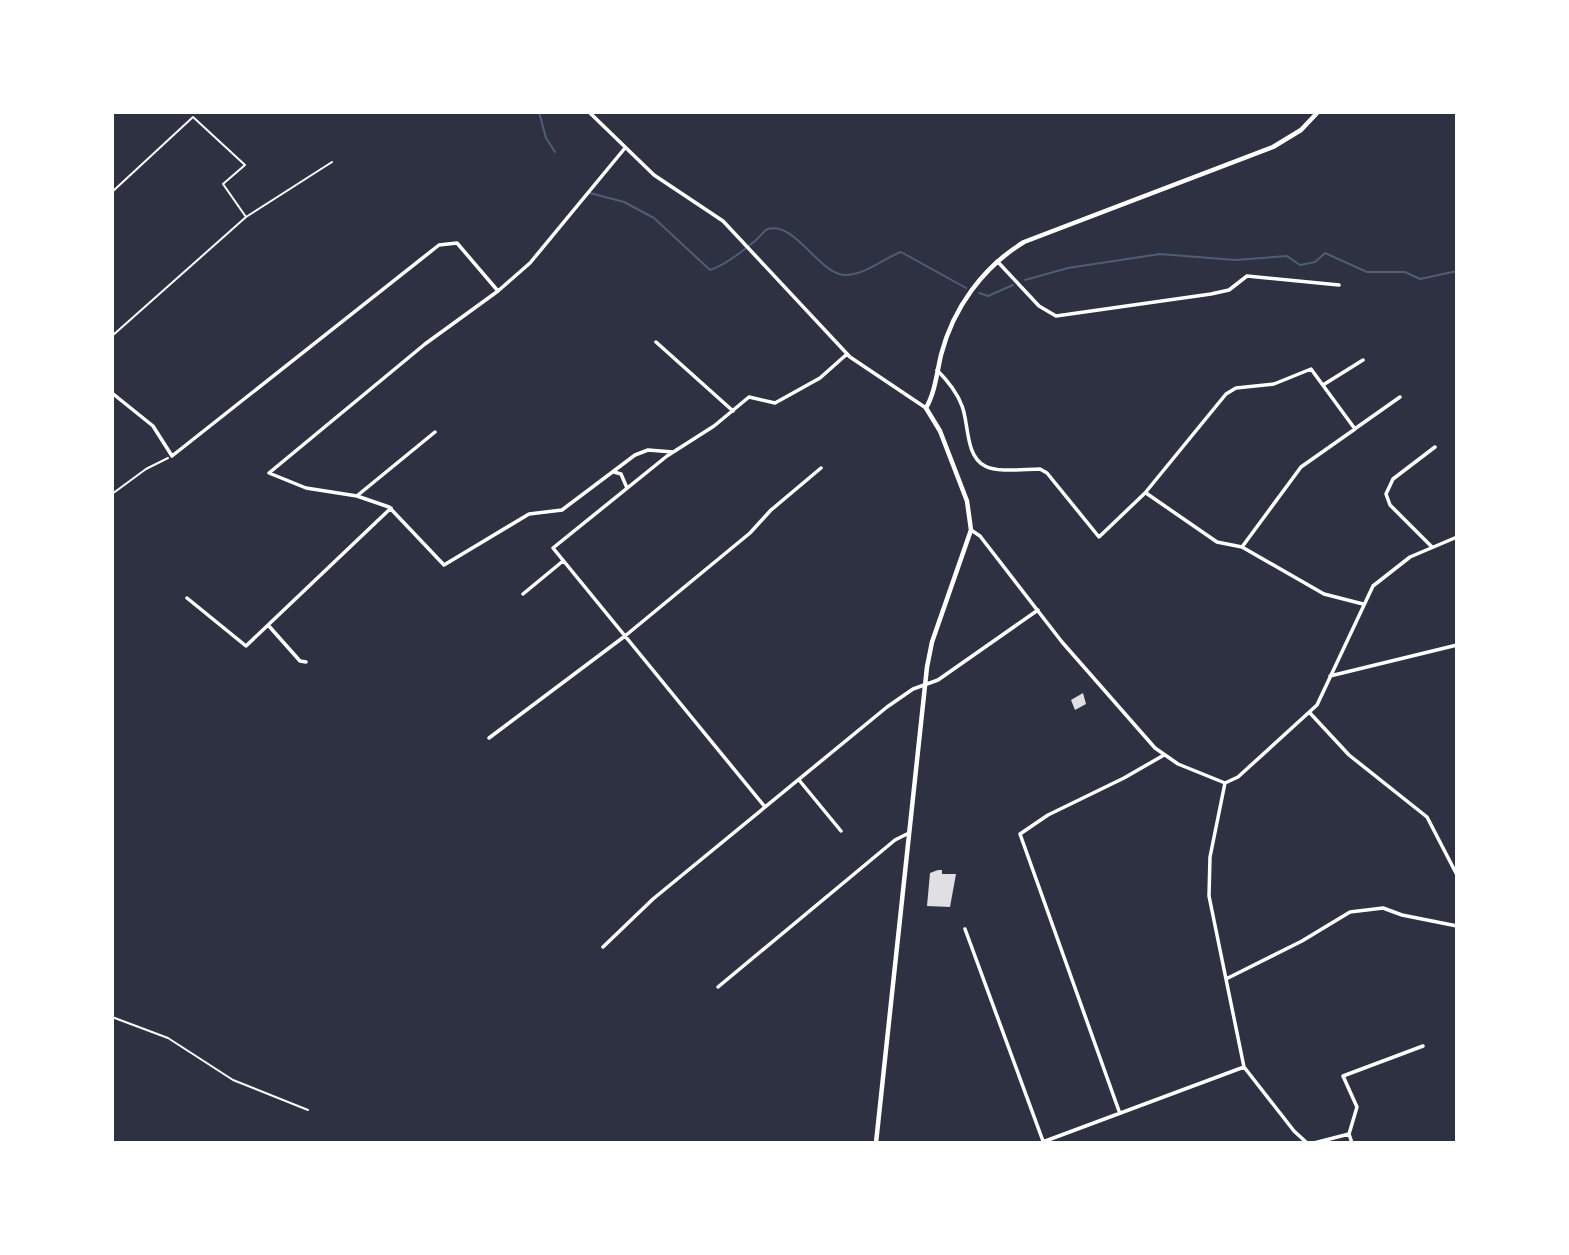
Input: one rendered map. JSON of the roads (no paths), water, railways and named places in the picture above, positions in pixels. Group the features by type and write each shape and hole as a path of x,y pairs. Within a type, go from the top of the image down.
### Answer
{"street":[{"path":"589,112 670,187 711,211 848,354 926,408 936,423 967,501 971,530 932,642 924,685 876,1143"},
{"path":"926,408 950,326 959,309 997,261 1024,242 1273,147 1301,130 1318,112"},
{"path":"625,148 530,263 498,291 425,344 270,473 306,488 357,496 391,508 445,565 503,527 529,514 562,509 635,455 664,449 673,452"},
{"path":"112,393 153,426 172,456 439,245 457,243 498,291"},
{"path":"997,261 1039,306 1056,316 1211,294 1229,290 1247,276 1339,285"},
{"path":"656,342 733,411"},
{"path":"765,807 552,548 626,488 749,397 775,403 820,378 848,354"},
{"path":"1323,385 1363,360"},
{"path":"937,370 950,383 962,406 973,453 978,461 986,467 1040,470 1047,473 1099,537 1146,493 1226,394 1236,388 1274,384 1311,369 1355,429"},
{"path":"1242,547 1301,467 1400,397"},
{"path":"357,496 435,432"},
{"path":"1432,547 1390,505 1386,494 1393,479 1436,447"},
{"path":"489,738 625,636 750,533 771,510 821,467"},
{"path":"612,472 621,474 626,488"},
{"path":"1146,493 1217,542 1242,547 1324,594 1363,604"},
{"path":"187,598 246,646 391,508"},
{"path":"971,530 980,536 1076,658 1164,755 1225,783 1238,777 1310,713 1373,586 1386,573 1410,557 1457,537"},
{"path":"523,594 563,561"},
{"path":"603,947 653,899 887,707 913,689 938,680 1038,610"},
{"path":"268,625 300,661 306,663"},
{"path":"1330,676 1457,645"},
{"path":"1310,713 1349,755 1427,817 1457,875"},
{"path":"1119,1111 1020,834 1048,815 1164,755"},
{"path":"799,780 841,831"},
{"path":"1225,783 1210,857 1209,896 1244,1067 1298,1137 1307,1143"},
{"path":"718,987 895,840 909,833"},
{"path":"1226,979 1303,941 1350,912 1383,908 1457,926"},
{"path":"965,929 1042,1142 1119,1111 1244,1067"},
{"path":"1352,1143 1349,1134 1357,1107 1343,1076 1423,1046"},
{"path":"1314,1143 1349,1134"}],"lane":[{"path":"112,192 193,117 245,165 223,184 246,217"},
{"path":"112,336 246,217 332,162"}],"waterway":[{"path":"539,112 546,138 555,152"},
{"path":"590,193 624,202 654,218 710,270 734,257 766,230 778,229 798,240 836,273 845,275 867,270 901,252 966,288"},
{"path":"1025,280 1068,268 1160,254 1235,260 1287,256 1300,265 1315,262 1325,253 1367,272 1405,272 1420,279 1457,271"},
{"path":"979,293 988,296 1013,285"}]}
